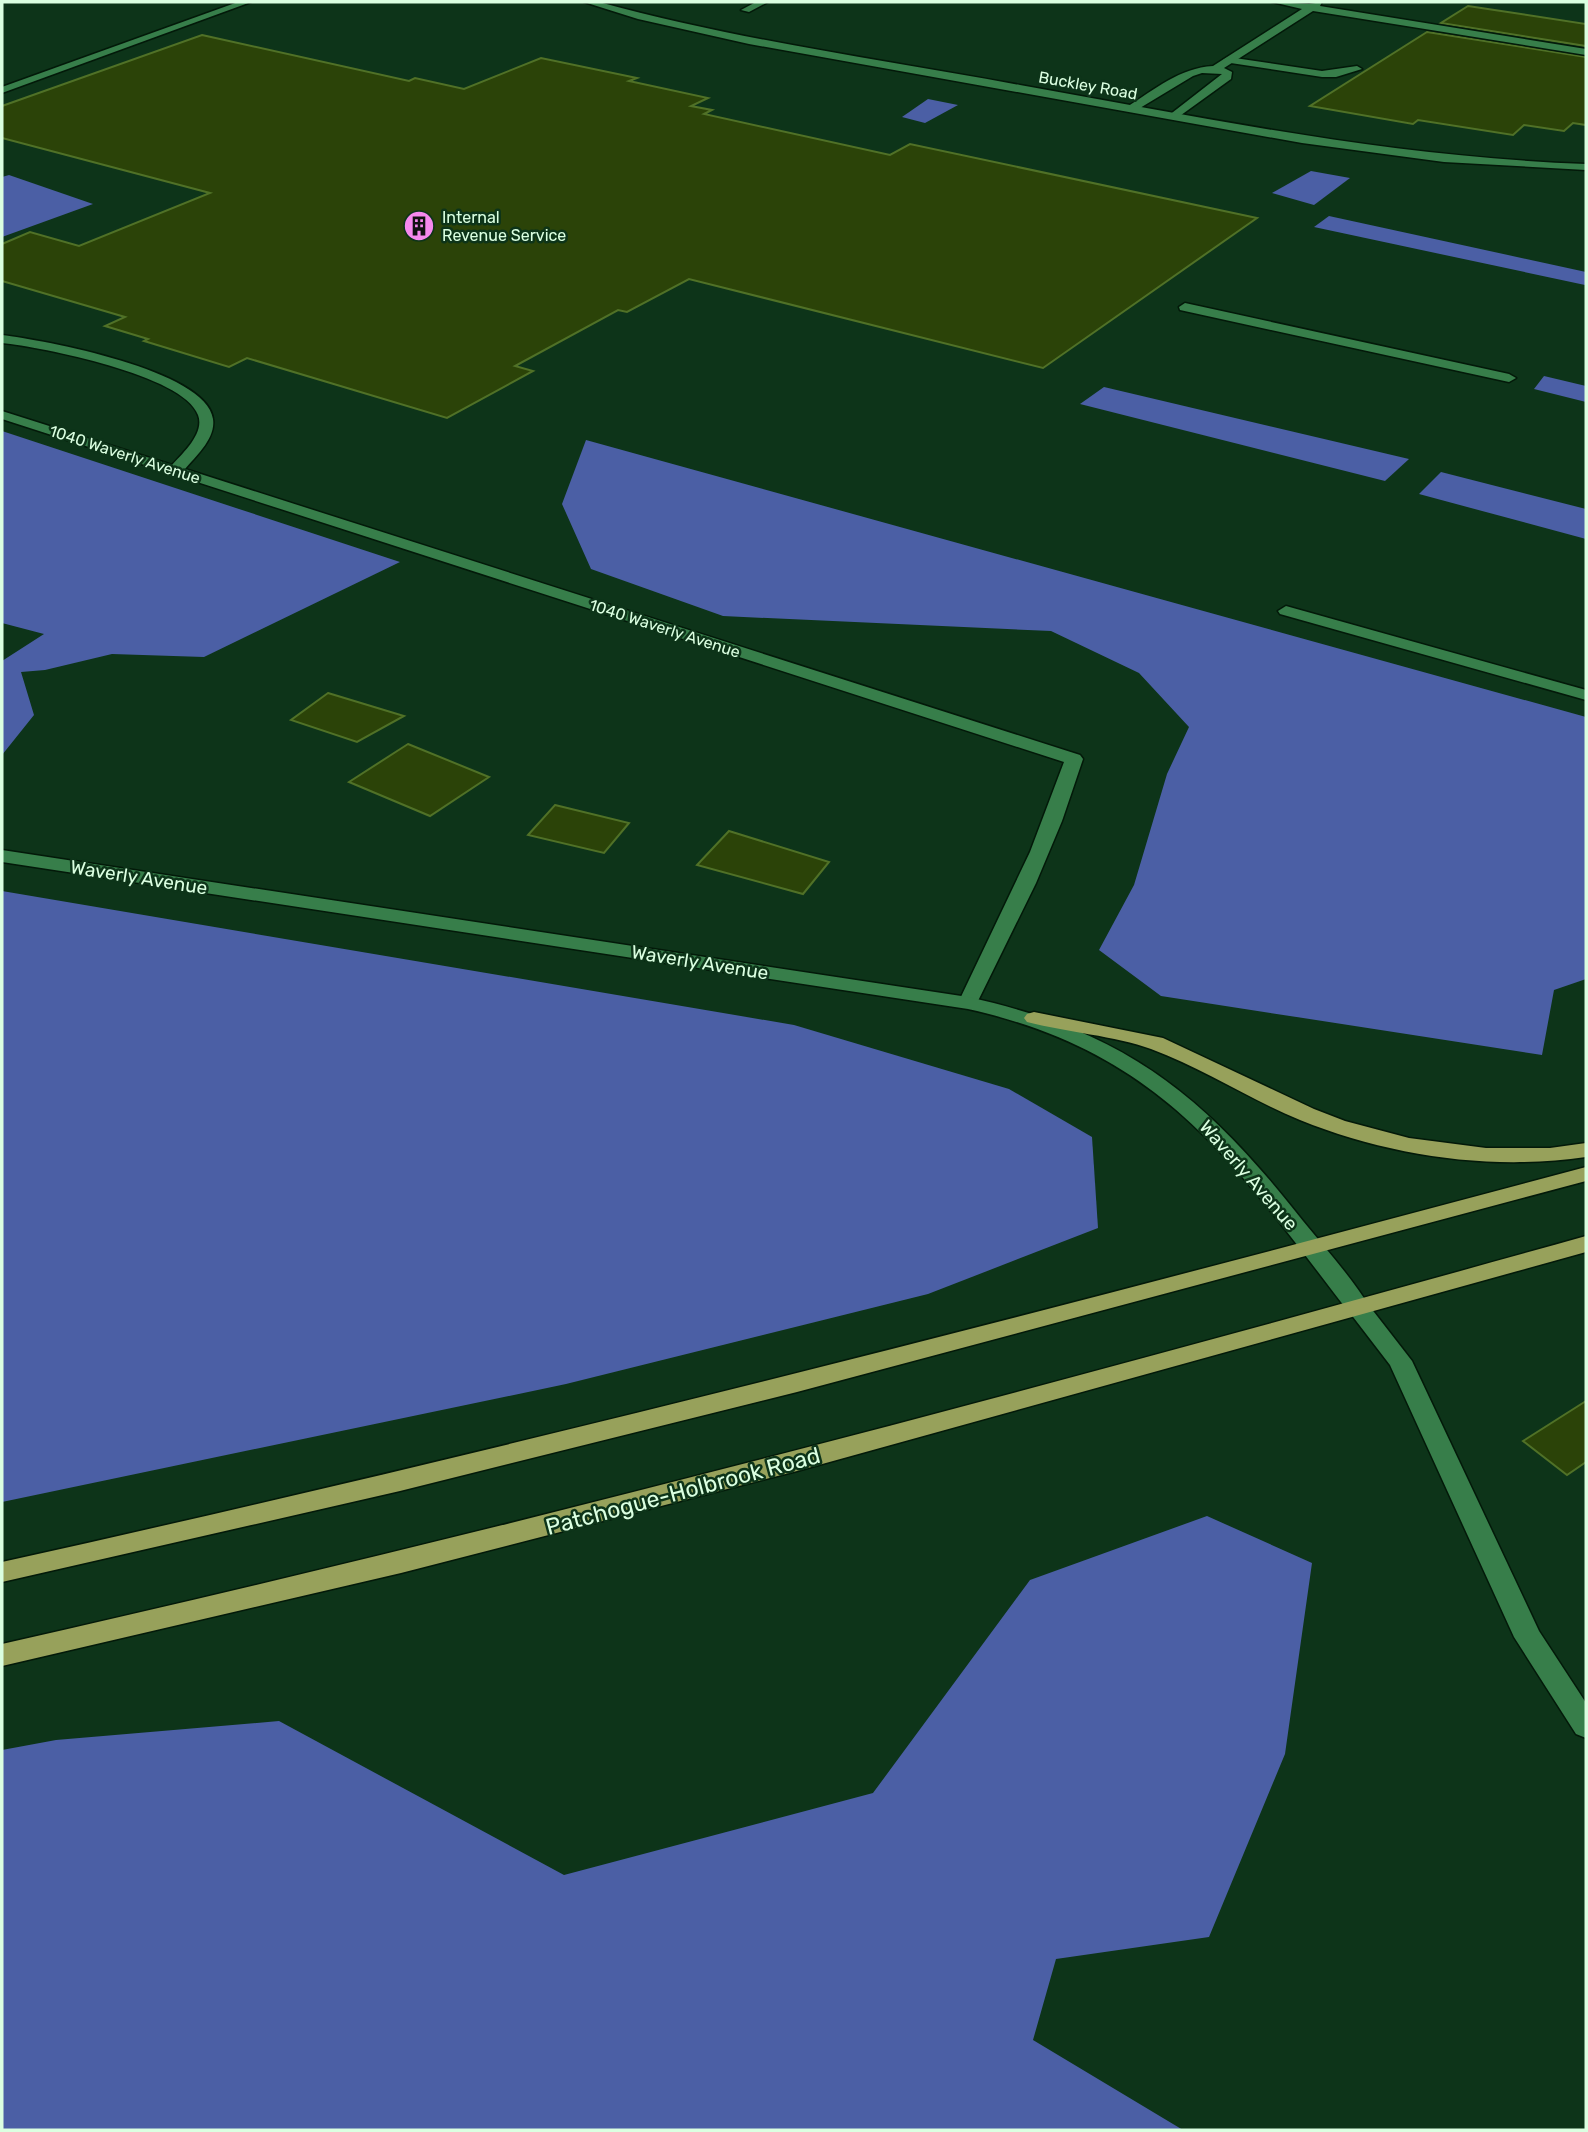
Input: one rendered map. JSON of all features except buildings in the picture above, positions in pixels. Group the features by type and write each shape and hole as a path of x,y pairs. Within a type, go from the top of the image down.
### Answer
{"main road":[{"path":"1034,1018 1156,1044 1306,1114 1338,1126 1409,1145 1486,1155 1550,1154 1586,1150"},
{"name":"Waverly Avenue","path":"1312,1249 1586,1174"},
{"path":"1359,1309 1586,1244"},
{"path":"2,1572 380,1487 1312,1249"},
{"name":"Patchogue-Holbrook Road","path":"2,1655 364,1572 642,1502 1359,1309"}],"street":[{"path":"2,90 246,2"},
{"name":"Buckley Road","path":"589,2 721,34 1315,142 1539,167 1586,167"},
{"path":"746,10 763,2"},
{"path":"1277,2 1316,4 1586,52"},
{"path":"1216,69 1316,4"},
{"path":"1228,61 1336,75 1357,69"},
{"path":"1131,109 1194,71 1216,69 1227,72 1227,77 1173,116"},
{"path":"1185,307 1509,378"},
{"path":"2,340 53,346 150,374 183,392 200,406 206,416 205,430 175,471"},
{"name":"1040 Waverly Avenue","path":"2,415 1074,759 1063,795 968,1003"},
{"path":"1286,611 1586,695"},
{"name":"Waverly Avenue","path":"2,856 968,1003 1034,1018 1119,1059 1183,1103 1222,1139 1400,1361 1528,1637 1586,1726"}],"shaded area":[{"path":"928,99 958,105 925,123 902,117"},
{"path":"1311,171 1350,178 1314,205 1272,193"},
{"path":"9,175 93,204 2,237 2,177"},
{"path":"1329,216 1586,272 1585,285 1314,227"},
{"path":"1544,376 1586,386 1586,402 1534,389"},
{"path":"1104,387 1409,459 1385,481 1080,404"},
{"path":"2,431 400,562 204,657 112,654 45,670 21,672 34,715 2,755 2,661 44,634 2,623"},
{"path":"586,440 1586,717 1586,979 1554,990 1542,1055 1161,996 1099,950 1134,885 1167,774 1189,727 1139,673 1051,631 723,616 591,569 562,504"},
{"path":"1441,472 1586,509 1586,539 1419,494"},
{"path":"2,891 794,1025 1009,1089 1092,1137 1098,1228 928,1294 566,1384 2,1502"},
{"path":"1207,1516 1312,1563 1285,1754 1209,1937 1056,1959 1033,2040 1183,2130 2,2130 2,1750 56,1740 279,1721 564,1875 873,1793 1030,1580"}],"place":[{"name":"Internal Revenue Service","path":"419,226"}]}
